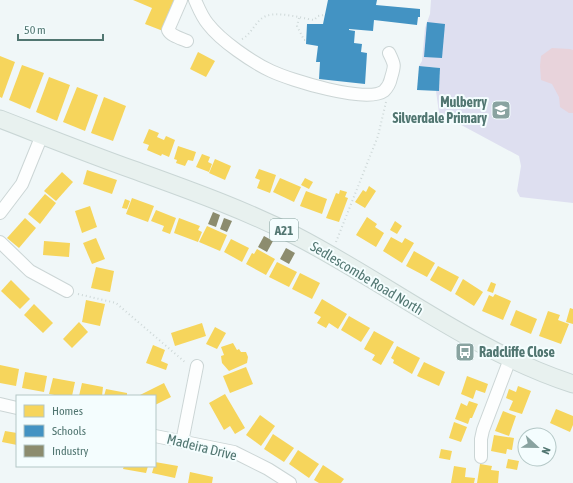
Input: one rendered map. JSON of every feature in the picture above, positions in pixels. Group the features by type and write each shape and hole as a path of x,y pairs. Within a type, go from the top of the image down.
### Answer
{"highway":[{"name":"Sedlescombe Road North","path":"0,119 255,216 331,255 465,336 550,377 573,384"}],"street":[{"path":"181,0 168,30 173,35 187,41"},
{"path":"195,0 208,25 227,42 247,57 268,69 295,80 346,93 373,94 383,92 390,83 395,64 389,53"},
{"path":"0,213 22,184 42,135"},
{"path":"0,242 30,271 67,291"},
{"path":"480,457 483,430 510,359"},
{"path":"182,442 196,370"},
{"path":"0,404 16,408"},
{"name":"Madeira Drive","path":"156,436 234,452 268,469 290,483"}],"path":[{"path":"227,42 240,41 246,37 262,18 269,16 279,14 314,20 318,16 324,15"},
{"path":"299,18 297,26 304,40 306,40"},
{"path":"331,255 378,136 386,101 383,92"},
{"path":"67,291 116,303 196,370"}],"shaded area":[{"path":"431,0 573,0 573,203 520,197 517,191 521,166 519,156 439,113 436,91 439,91 440,68 419,66 422,61 425,28 430,14"},
{"path":"552,48 573,50 573,113 569,113 560,107 559,97 552,84 541,80 541,56"}],"building: Homes":[{"path":"133,0 175,0 163,31 145,24 152,8"},
{"path":"198,52 215,61 206,77 190,69"},
{"path":"0,56 15,62 2,98 0,97"},
{"path":"22,65 44,73 30,109 9,100"},
{"path":"49,77 70,85 57,121 36,112"},
{"path":"77,87 98,95 85,131 63,122"},
{"path":"104,97 126,106 113,141 91,133"},
{"path":"149,129 159,133 157,137 164,140 166,136 175,140 169,157 162,154 161,156 147,150 149,145 143,143"},
{"path":"178,146 196,152 193,161 188,160 185,166 176,163 177,160 174,159"},
{"path":"202,154 210,157 208,162 212,164 209,172 196,167"},
{"path":"215,159 231,166 225,180 209,173"},
{"path":"259,169 276,175 270,193 257,188 260,180 255,178"},
{"path":"87,170 117,180 112,194 83,184"},
{"path":"62,172 73,182 56,201 44,191"},
{"path":"280,178 301,187 294,202 273,192"},
{"path":"305,178 313,182 309,189 301,185"},
{"path":"369,186 376,191 365,208 355,202 363,190 366,192"},
{"path":"340,190 347,192 345,197 348,198 339,222 326,218 336,193 339,194"},
{"path":"306,191 327,199 322,214 300,206"},
{"path":"45,194 56,203 40,224 28,214"},
{"path":"132,198 154,206 148,222 126,214"},
{"path":"125,199 130,201 127,209 122,208"},
{"path":"90,206 97,227 82,233 75,211"},
{"path":"156,210 176,218 170,234 162,231 164,226 151,221"},
{"path":"367,217 377,224 375,227 384,233 376,247 356,235"},
{"path":"25,218 36,228 19,248 7,238"},
{"path":"179,218 200,226 198,230 202,232 198,242 174,233"},
{"path":"395,221 402,226 397,234 390,230"},
{"path":"207,226 227,235 220,251 199,242"},
{"path":"391,237 402,243 405,238 414,243 402,263 383,251"},
{"path":"96,238 105,259 92,264 83,243"},
{"path":"231,239 249,248 242,262 224,252"},
{"path":"44,241 70,243 69,257 43,255"},
{"path":"257,249 275,259 266,275 246,264 252,253 254,254"},
{"path":"414,251 435,263 427,277 406,266"},
{"path":"277,262 297,272 289,287 269,277"},
{"path":"438,266 459,277 451,292 430,280"},
{"path":"96,267 114,271 110,292 91,288"},
{"path":"300,273 320,283 312,299 292,289"},
{"path":"463,279 483,292 474,306 455,294"},
{"path":"11,280 30,299 20,309 1,291"},
{"path":"491,282 496,284 493,293 487,291"},
{"path":"495,294 511,301 503,320 482,311 489,295 493,297"},
{"path":"322,299 347,314 338,329 329,323 326,328 317,323 321,317 314,313"},
{"path":"86,300 105,304 100,326 82,322"},
{"path":"34,304 53,323 43,333 24,315"},
{"path":"570,308 573,309 573,324 566,322"},
{"path":"516,310 537,319 531,334 510,325"},
{"path":"548,311 560,315 558,320 569,324 561,344 539,336"},
{"path":"349,316 370,328 361,342 341,330"},
{"path":"79,322 88,332 72,348 63,339"},
{"path":"202,323 206,336 175,346 171,333"},
{"path":"215,327 226,333 217,349 206,344"},
{"path":"374,331 394,342 381,365 372,360 375,355 364,349"},
{"path":"233,343 237,350 239,349 241,352 246,352 248,357 247,363 229,371 222,363 221,356 224,355 221,347"},
{"path":"153,345 165,350 161,361 168,364 166,370 146,363"},
{"path":"397,346 420,358 412,374 393,363 394,360 391,358"},
{"path":"424,362 445,372 439,386 417,376"},
{"path":"0,365 19,369 16,386 0,383"},
{"path":"246,367 253,384 230,393 223,376"},
{"path":"25,372 47,376 44,392 22,388"},
{"path":"467,376 488,384 485,393 476,390 473,399 461,394"},
{"path":"53,378 75,382 72,395 49,394"},
{"path":"82,383 103,387 102,395 79,395"},
{"path":"164,383 171,397 156,404 156,395 140,395"},
{"path":"518,386 531,391 522,414 509,410 513,401 506,398 509,389 516,392"},
{"path":"106,389 127,393 127,395 104,395"},
{"path":"225,394 245,428 235,434 230,426 224,430 209,403"},
{"path":"469,401 478,404 468,424 455,419 461,403 467,406"},
{"path":"556,409 573,416 573,425 570,432 550,423"},
{"path":"503,411 516,416 509,436 495,431"},
{"path":"260,415 275,426 261,446 246,435"},
{"path":"454,422 467,427 461,442 449,438"},
{"path":"5,431 16,433 16,445 2,442"},
{"path":"273,434 294,448 284,462 264,449"},
{"path":"494,435 514,438 512,450 507,449 506,454 491,451"},
{"path":"441,449 452,451 450,460 439,458"},
{"path":"298,450 319,464 309,478 289,464"},
{"path":"508,459 517,461 517,470 506,468"},
{"path":"156,462 178,466 175,478 152,473 154,467 156,467"},
{"path":"480,464 492,466 491,470 499,471 498,483 477,483"},
{"path":"323,465 344,479 341,483 319,483 314,480"},
{"path":"454,466 466,468 465,477 475,478 474,483 451,483"},
{"path":"124,467 148,467 146,473 123,469"},
{"path":"190,472 213,477 212,483 188,483"}],"building: Schools":[{"path":"328,0 377,0 376,5 420,9 420,17 418,17 417,25 374,20 373,31 349,29 355,31 354,43 362,44 361,52 367,53 365,84 319,79 320,62 316,62 318,46 306,44 307,24 323,24"},
{"path":"427,22 445,24 442,58 424,57"},
{"path":"419,66 440,68 439,91 417,90"}],"building: Industry":[{"path":"213,212 220,215 216,227 208,224"},
{"path":"224,218 232,221 227,232 220,229"},
{"path":"264,236 273,241 267,252 258,247"},
{"path":"286,248 295,253 289,264 280,259"}],"place":[{"name":"Mulberry Silverdale Primary","path":"501,110"},
{"name":"Radcliffe Close","path":"465,352"}]}
